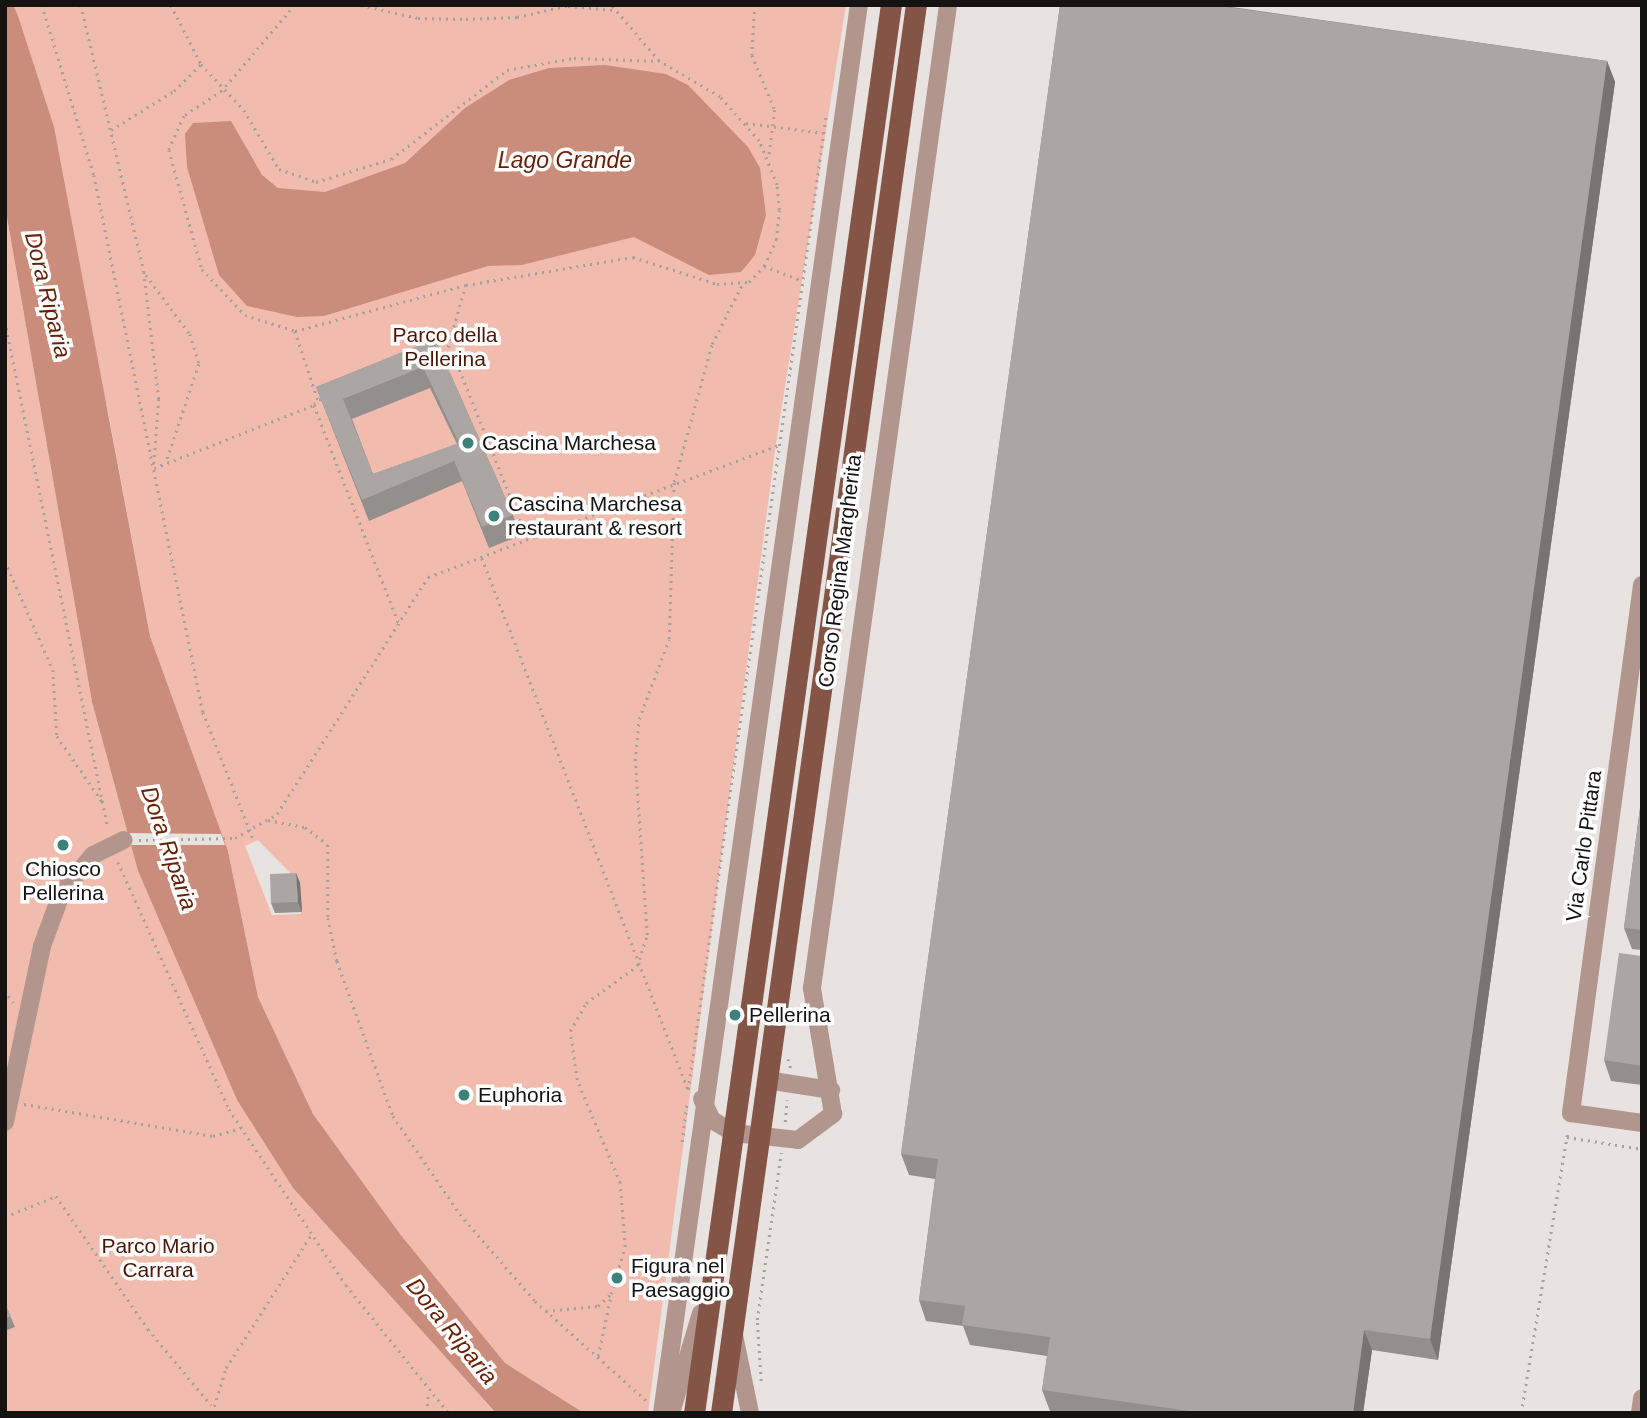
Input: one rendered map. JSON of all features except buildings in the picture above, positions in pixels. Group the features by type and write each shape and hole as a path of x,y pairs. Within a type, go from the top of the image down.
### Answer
{"main road":[{"name":"Corso Regina Margherita","path":"694,1413 891,5"},
{"name":"Corso Regina Margherita","path":"720,1413 916,5"}],"street":[{"path":"654,1409 693,1093 799,448 832,134 859,5"},
{"path":"693,1093 712,1120 734,1133 797,1140 820,1127 833,1114 812,988 948,5"},
{"name":"Via Carlo Pittara","path":"1571,1113 1642,585"},
{"path":"1623,721 1642,723"},
{"path":"5,1122 42,946 61,892 118,841"},
{"path":"766,1080 831,1090"},
{"path":"1571,1113 1642,1123"},
{"name":"Corso Regina Margherita","path":"671,1413 718,1256"},
{"name":"Corso Regina Margherita","path":"733,1331 750,1413"},
{"path":"1640,1413 1642,1398"}],"path":[{"path":"42,5 94,175 203,712 254,841"},
{"path":"81,5 144,272 159,399 153,468"},
{"path":"171,5 201,64 222,91 244,110 279,169 316,182 391,159 507,70 574,58 659,61"},
{"path":"295,5 222,91 184,116 169,149 192,242 221,297 245,315 295,331 466,285 633,257 717,284 743,283"},
{"path":"361,5 454,19 517,17 569,6 614,11"},
{"path":"611,5 659,61 720,97 746,122 769,160"},
{"path":"598,1356 627,1212 578,1080 570,1031 586,1003 637,966 647,935 635,761 639,719 669,639 674,482 712,344 743,283 764,266 776,240 779,210 769,160 773,100 752,55 755,5"},
{"path":"110,131 174,91 201,64"},
{"path":"682,1144 693,1093 776,443 801,280 832,134 827,107"},
{"path":"746,122 832,134"},
{"path":"764,266 801,280"},
{"path":"144,272 190,334 199,364 166,463"},
{"path":"446,354 466,285"},
{"path":"5,321 103,803 118,841 148,939 241,1128 311,1235 449,1413"},
{"path":"5,337 8,331"},
{"path":"295,331 318,400"},
{"path":"433,355 446,354 457,363 527,539"},
{"path":"153,468 314,405 318,400 331,395"},
{"path":"314,405 400,624"},
{"path":"118,841 235,838 268,820 400,624 428,577 776,443 799,448"},
{"path":"482,558 637,966 693,1093"},
{"path":"5,561 53,670 57,736 103,803"},
{"path":"268,820 306,827 328,845 328,918 337,961 393,1116 460,1214 546,1311 598,1356 606,1370 643,1395 654,1409"},
{"path":"762,1386 757,1320 792,1059"},
{"path":"10,1101 213,1136 241,1128"},
{"path":"1521,1413 1571,1113"},
{"path":"1567,1137 1642,1149"},
{"path":"5,1217 56,1196 148,1329 211,1405"},
{"path":"212,1413 211,1405 226,1368 311,1235"},
{"path":"546,1311 579,1313 611,1294"},
{"path":"427,1413 428,1389"},
{"path":"654,1392 654,1409"}],"green space":[{"name":"Parco della Pellerina","path":"13,5 846,5 776,443 648,1413 584,1413 505,1363 400,1234 313,1114 258,997 228,851 150,636 108,411","holes":["258,840 300,883 301,914 272,915 245,846"]},
{"name":"Parco Mario Carrara","path":"5,206 92,702 138,871 237,1100 293,1188 496,1413 5,1413"}],"water":[{"name":"Dora Riparia","path":"5,5 13,5 18,16 54,127 150,636 228,851 258,997 313,1114 400,1234 505,1363 584,1413 496,1413 293,1188 237,1100 138,871 92,702 5,206"},
{"name":"Lago Grande","path":"605,65 666,74 688,85 748,147 760,168 766,215 755,255 741,272 709,275 634,237 522,265 488,266 324,316 297,317 247,306 219,275 187,167 185,134 193,123 231,121 262,175 278,188 325,192 405,163 465,108 509,80 549,68"}],"pier":[{"path":"123,833 221,834 225,845 127,845"}],"place":[{"name":"Cascina Marchesa","path":"468,443"},
{"name":"Cascina Marchesa restaurant & resort","path":"494,516"},
{"name":"Chiosco Pellerina","path":"63,845"},
{"name":"Pellerina","path":"735,1015"},
{"name":"Euphoria","path":"464,1095"},
{"name":"Figura nel Paesaggio","path":"617,1278"}]}
